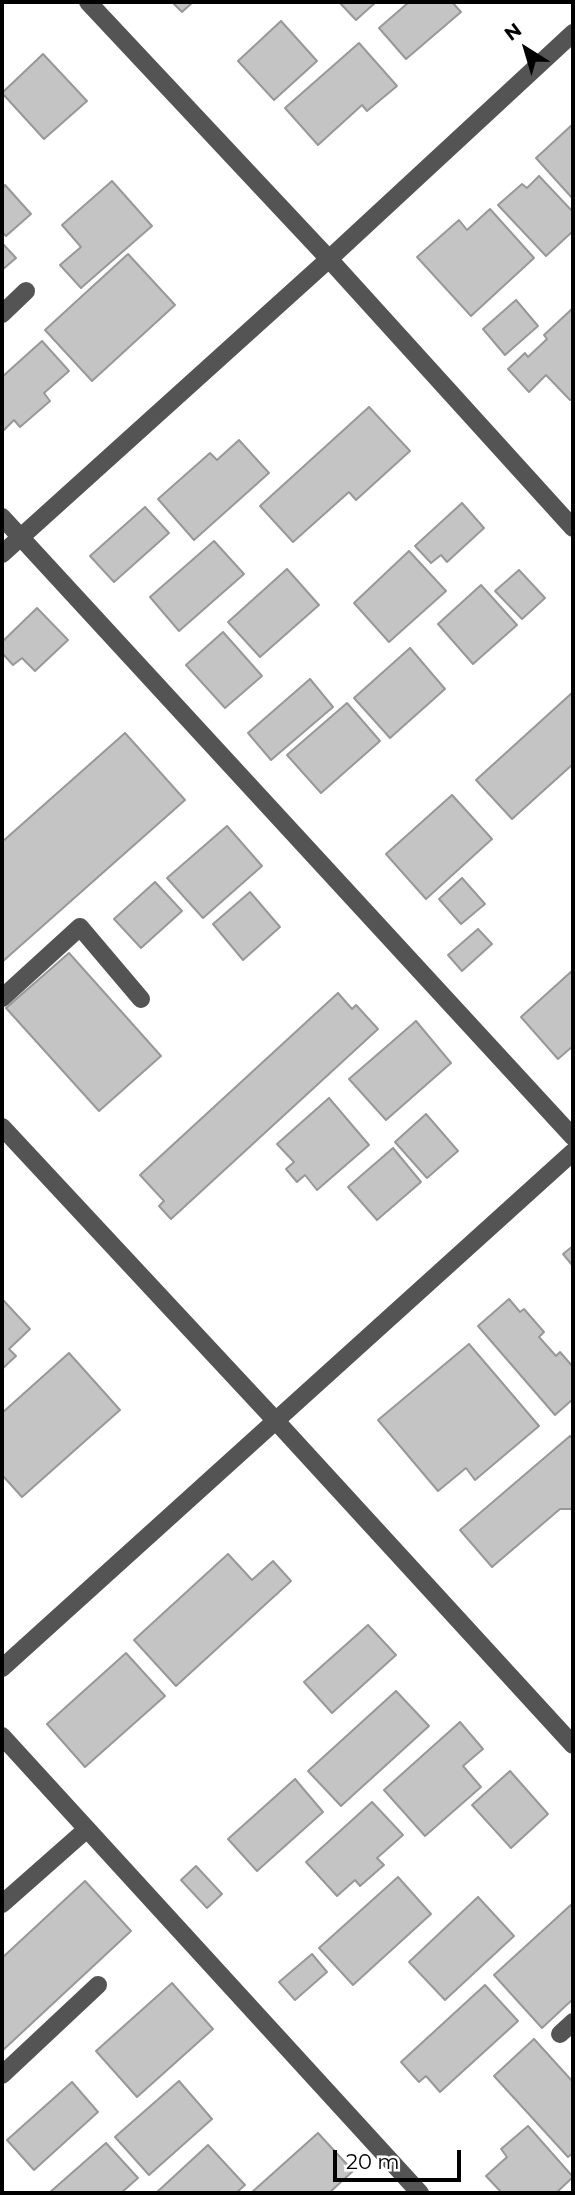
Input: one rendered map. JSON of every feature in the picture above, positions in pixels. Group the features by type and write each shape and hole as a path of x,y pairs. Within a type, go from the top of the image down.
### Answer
{"street":[{"path":"88,2 328,259 573,528"},
{"path":"2,554 573,33"},
{"path":"2,314 26,291"},
{"path":"2,517 573,1137"},
{"path":"2,998 80,927 141,999"},
{"path":"2,1127 573,1745"},
{"path":"2,1668 573,1152"},
{"path":"2,1735 420,2193"},
{"path":"2,1904 88,1829"},
{"path":"2,2075 98,1985"}],"building":[{"path":"172,2 193,2 182,12"},
{"path":"339,2 376,2 356,20"},
{"path":"409,2 452,2 461,12 406,59 379,28"},
{"path":"281,21 317,61 274,100 238,61"},
{"path":"359,43 397,86 367,111 362,105 318,145 285,108"},
{"path":"43,54 87,101 44,139 2,93"},
{"path":"573,124 573,199 536,158"},
{"path":"539,176 573,212 573,231 546,256 498,205 522,184 527,188"},
{"path":"112,181 152,226 81,288 60,265 81,247 62,225"},
{"path":"5,185 31,214 6,236 2,232 2,189"},
{"path":"490,209 534,258 471,316 417,257 459,220 467,230"},
{"path":"2,243 16,258 2,270"},
{"path":"128,254 175,305 92,381 45,330"},
{"path":"516,300 538,326 505,355 483,329"},
{"path":"573,308 573,398 570,400 546,375 529,392 508,369 525,353 528,357 547,339 544,335"},
{"path":"42,341 69,371 44,393 50,401 20,427 14,420 2,432 2,377"},
{"path":"369,407 410,451 356,500 349,492 293,542 260,506"},
{"path":"239,440 269,473 194,540 158,499 210,453 217,460"},
{"path":"462,503 484,528 447,562 441,555 431,563 415,546"},
{"path":"145,507 169,533 114,582 90,556"},
{"path":"214,541 244,574 179,631 150,597"},
{"path":"409,551 446,591 389,642 354,603"},
{"path":"287,569 319,605 260,657 228,622"},
{"path":"519,570 545,598 522,619 495,591"},
{"path":"481,585 517,625 473,664 438,624"},
{"path":"37,608 68,640 35,671 22,658 13,665 2,653 2,642"},
{"path":"223,632 262,676 225,708 186,665"},
{"path":"410,648 445,689 390,738 354,698"},
{"path":"310,679 333,707 271,760 248,733"},
{"path":"573,692 573,764 512,819 476,780"},
{"path":"347,703 380,741 321,793 287,755"},
{"path":"125,733 185,800 2,962 2,842"},
{"path":"452,795 492,839 426,899 386,854"},
{"path":"227,826 262,866 203,918 167,878"},
{"path":"462,878 485,904 461,924 439,899"},
{"path":"155,882 182,911 141,948 114,919"},
{"path":"250,892 280,927 243,960 213,924"},
{"path":"478,929 492,944 462,971 448,955"},
{"path":"69,953 161,1056 99,1111 6,1008"},
{"path":"573,970 573,1046 558,1059 521,1017"},
{"path":"338,993 352,1009 356,1005 378,1029 171,1219 159,1206 164,1201 140,1175"},
{"path":"416,1021 451,1063 386,1120 349,1079"},
{"path":"329,1098 369,1145 317,1190 305,1175 297,1182 286,1169 294,1162 277,1144"},
{"path":"426,1114 458,1151 427,1178 395,1142"},
{"path":"393,1148 421,1182 377,1220 348,1187"},
{"path":"573,1246 573,1266 563,1254"},
{"path":"509,1299 520,1312 524,1309 544,1332 539,1337 556,1356 560,1352 573,1367 573,1399 555,1415 478,1326"},
{"path":"3,1300 30,1329 9,1349 16,1356 2,1369"},
{"path":"469,1344 539,1426 475,1480 466,1468 438,1491 378,1420"},
{"path":"69,1353 120,1410 22,1497 2,1475 2,1413"},
{"path":"570,1436 573,1440 573,1509 560,1509 492,1567 460,1530"},
{"path":"228,1554 252,1580 273,1561 291,1581 176,1686 134,1640"},
{"path":"368,1625 396,1655 332,1713 304,1682"},
{"path":"126,1653 165,1696 85,1767 47,1724"},
{"path":"396,1691 429,1726 341,1806 308,1771"},
{"path":"460,1722 483,1749 463,1766 481,1787 425,1836 384,1790"},
{"path":"510,1771 548,1814 511,1848 472,1805"},
{"path":"295,1779 323,1812 257,1871 228,1839"},
{"path":"372,1802 403,1835 377,1858 384,1865 360,1886 355,1880 337,1896 306,1862"},
{"path":"196,1866 222,1894 207,1908 181,1880"},
{"path":"398,1877 431,1914 353,1985 319,1948"},
{"path":"85,1881 131,1931 2,2051 2,1958"},
{"path":"478,1897 514,1936 445,2000 409,1962"},
{"path":"573,1903 573,1999 542,2028 494,1975"},
{"path":"312,1954 327,1972 295,2000 279,1982"},
{"path":"172,1983 213,2029 137,2097 96,2051"},
{"path":"485,1985 518,2021 440,2092 426,2076 419,2082 401,2062"},
{"path":"534,2039 573,2082 573,2153 568,2157 494,2076"},
{"path":"179,2081 212,2119 149,2175 115,2137"},
{"path":"72,2082 98,2112 34,2170 7,2140"},
{"path":"528,2126 573,2177 556,2193 502,2193 486,2176 507,2157 501,2149"},
{"path":"318,2133 353,2171 329,2193 251,2193"},
{"path":"106,2143 138,2178 121,2193 49,2193"},
{"path":"208,2145 245,2185 236,2193 156,2193"}]}
